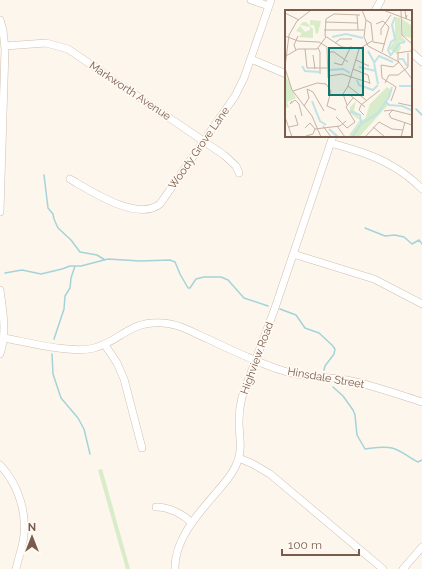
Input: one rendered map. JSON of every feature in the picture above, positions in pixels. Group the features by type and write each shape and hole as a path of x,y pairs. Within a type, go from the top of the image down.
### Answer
{"street":[{"path":"251,0 270,3"},
{"path":"375,10 380,0"},
{"name":"Woody Grove Lane","path":"70,178 100,196 114,202 144,210 158,206 235,96 244,78 270,3"},
{"path":"0,20 5,46 0,212"},
{"name":"Markworth Avenue","path":"5,46 46,43 68,49 232,162 239,173"},
{"path":"412,53 422,62"},
{"path":"251,59 285,74"},
{"path":"332,139 392,166 422,189"},
{"name":"Highview Road","path":"175,569 178,547 192,523 217,491 227,481 239,458 241,445 239,423 240,407 332,139"},
{"path":"293,254 374,279 422,304"},
{"path":"0,290 4,321 4,338 0,354"},
{"name":"Hinsdale Street","path":"4,338 74,350 89,350 105,345 138,325 148,323 165,323 182,327 256,361 285,372 365,384 422,402"},
{"path":"105,345 117,363 124,379 142,448"},
{"path":"239,458 270,474 382,569"},
{"path":"0,465 10,476 15,486 23,515 23,543 16,569"},
{"path":"156,507 171,510 192,523"},
{"path":"403,569 422,547"}],"green space":[{"path":"102,469 130,569 126,569 98,470"}],"waterway":[{"path":"416,109 422,115"},
{"path":"44,175 48,208 53,214 58,228 71,240 80,252 97,255 105,260"},
{"path":"365,228 385,236 395,235 404,237 412,244 419,240 422,244"},
{"path":"5,273 22,270 41,274 70,266 81,266 108,259 140,261 170,260 175,262 188,288 190,288 196,279 204,277 221,277 228,280 244,298 268,306"},
{"path":"54,339 64,309 65,296 70,288 71,278 75,266"},
{"path":"280,309 296,315 305,328 319,333 335,349 334,354 325,366 324,370"},
{"path":"52,354 53,374 61,398 78,418 84,429 90,454"},
{"path":"333,387 343,396 353,410 357,435 365,449 382,447 392,448 399,450 418,462 422,460"}]}
